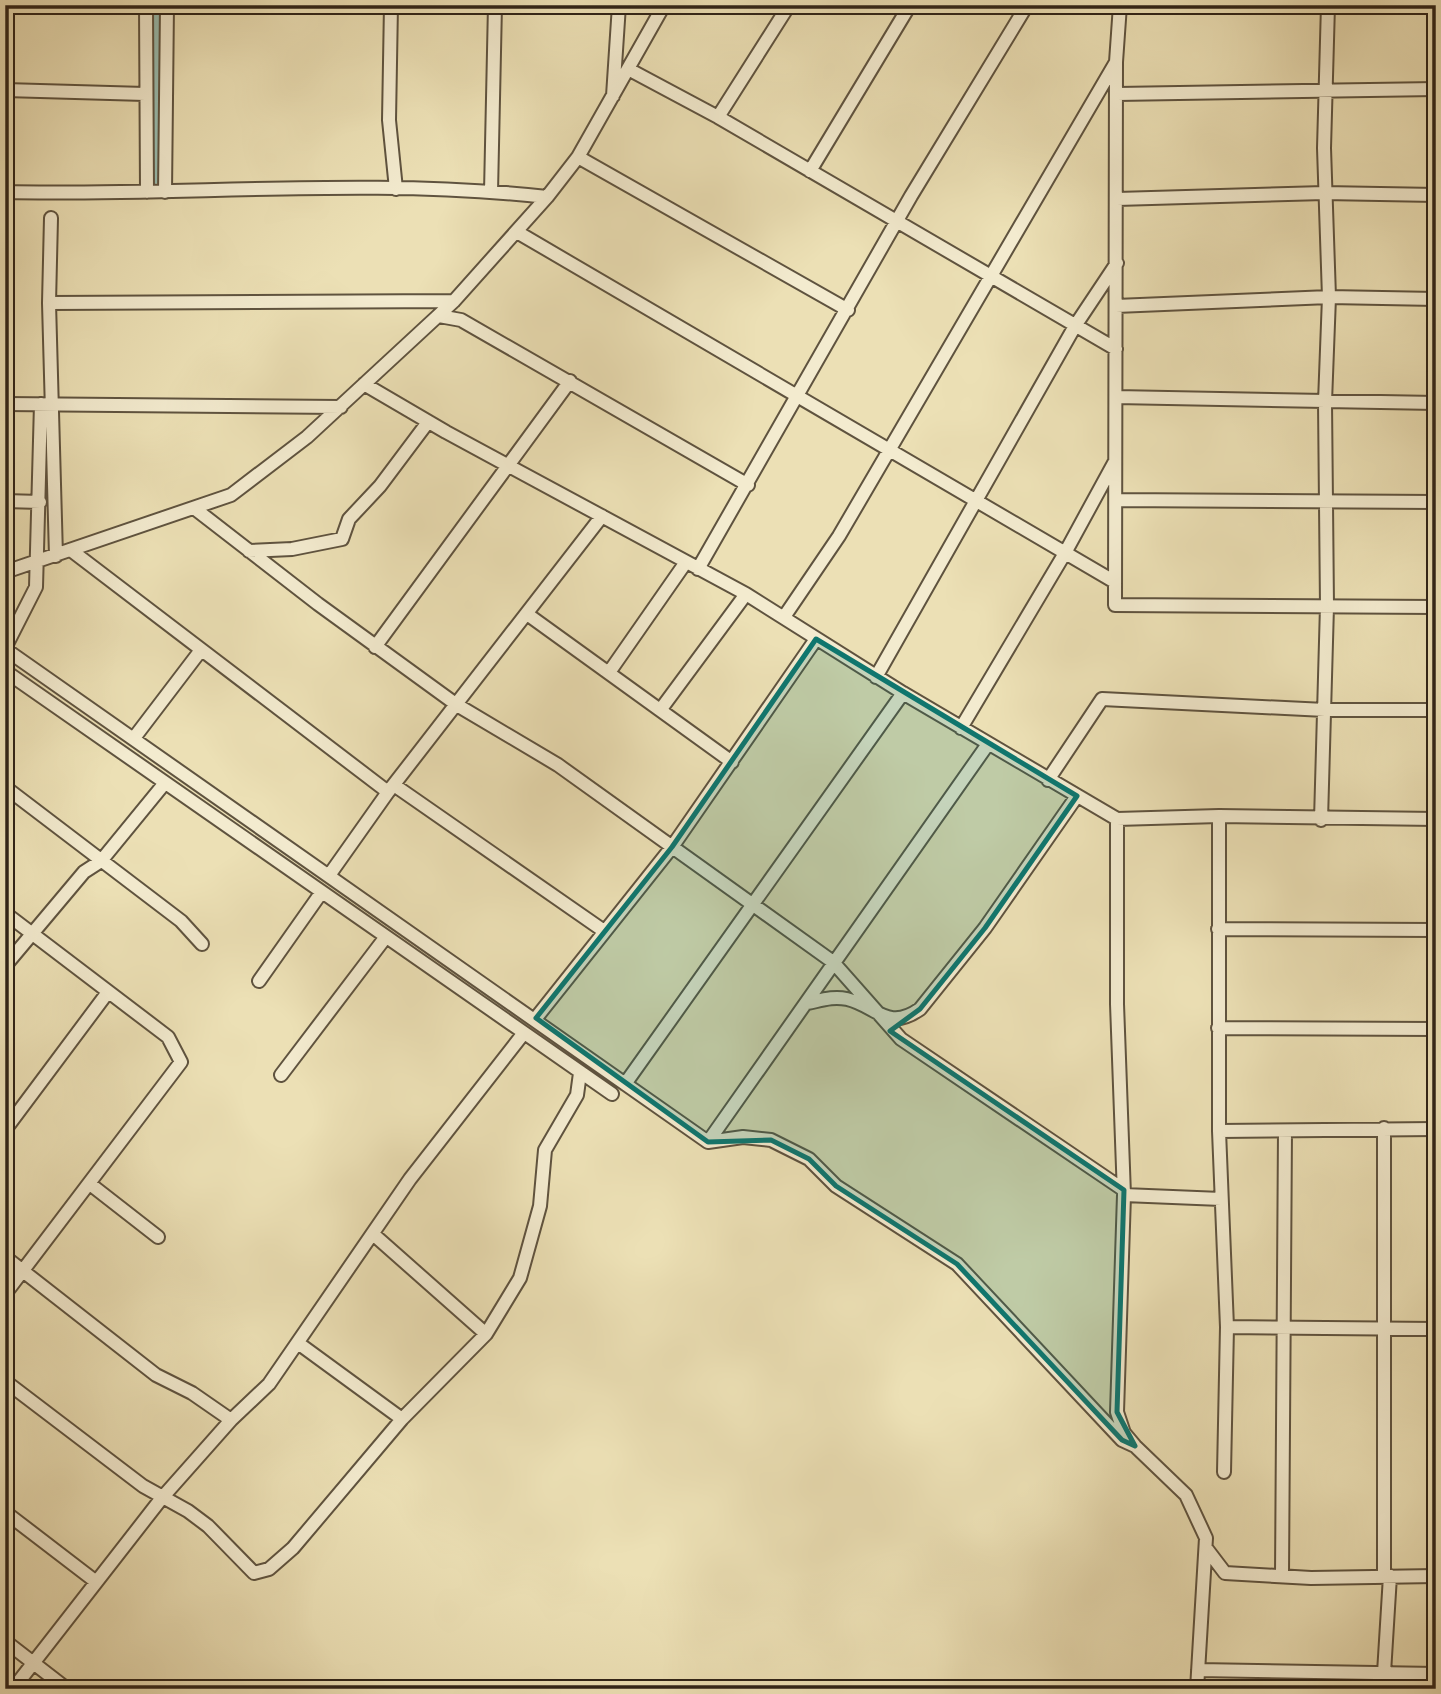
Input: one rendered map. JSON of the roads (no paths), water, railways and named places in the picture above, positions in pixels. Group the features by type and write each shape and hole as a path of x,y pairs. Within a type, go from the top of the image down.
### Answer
{"street":[{"path":"146,5 146,192"},
{"path":"165,192 167,5"},
{"path":"391,5 389,120 396,189"},
{"path":"491,191 495,5"},
{"path":"612,100 619,5"},
{"path":"5,572 232,495 341,407 454,301 547,197 578,157 664,5"},
{"path":"718,117 789,5"},
{"path":"810,171 910,5"},
{"path":"610,671 692,565 748,485 897,222 1027,5"},
{"path":"1120,5 1116,62 1115,605 1436,607"},
{"path":"1321,820 1327,606 1325,402 1329,297 1324,192 1328,5"},
{"path":"784,617 839,536 1116,62"},
{"path":"629,70 718,117 1116,349"},
{"path":"1117,94 1436,89"},
{"path":"5,90 145,94"},
{"path":"578,157 848,310"},
{"path":"5,192 396,189 491,191 547,197"},
{"path":"1117,199 1324,192 1436,195"},
{"path":"51,218 47,404 36,587 5,648 536,1018 708,1142 743,1137 771,1140 809,1159 836,1186 957,1264 1122,1440 1135,1446"},
{"path":"517,232 1115,582"},
{"path":"876,677 1075,326 1117,262"},
{"path":"1116,306 1329,297 1436,299"},
{"path":"49,303 454,301"},
{"path":"439,316 461,320 748,485"},
{"path":"375,647 570,381"},
{"path":"364,384 428,422 746,594 903,694 1117,819 1219,816 1321,820 1436,819"},
{"path":"1116,397 1436,403"},
{"path":"5,404 341,407"},
{"path":"47,404 56,556"},
{"path":"249,551 292,549 342,540 349,519 380,485 428,422"},
{"path":"961,728 1065,553 1115,460"},
{"path":"5,500 40,502"},
{"path":"1116,500 1436,502"},
{"path":"194,508 375,647 457,705 558,765 833,962 901,1039 1124,1193 1222,1199"},
{"path":"330,874 391,788 602,516"},
{"path":"72,551 201,650 391,788 604,931"},
{"path":"661,709 746,594"},
{"path":"527,614 610,671 732,762"},
{"path":"536,1018 671,847 816,639"},
{"path":"134,738 201,650"},
{"path":"5,671 612,1094"},
{"path":"625,1084 903,694"},
{"path":"1048,780 1102,699 1325,710 1436,710"},
{"path":"708,1142 988,744"},
{"path":"5,966 84,872 101,861 164,784"},
{"path":"5,787 181,921 202,944"},
{"path":"808,1003 832,997 850,999 885,1018 906,1019 920,1009 985,928 1077,796"},
{"path":"1219,816 1219,1131 1227,1327 1224,1472"},
{"path":"1117,819 1117,1004 1124,1193 1117,1412 1124,1433 1186,1495 1206,1538 1197,1689"},
{"path":"259,981 321,893"},
{"path":"5,913 168,1037 181,1062 5,1294"},
{"path":"1218,929 1436,930"},
{"path":"281,1075 385,938"},
{"path":"5,1130 108,992"},
{"path":"1218,1028 1436,1029"},
{"path":"13,1689 161,1499 231,1420 269,1384 410,1179 523,1034"},
{"path":"5,1381 52,1420 161,1499 188,1511 208,1526 254,1573 269,1569 293,1548 402,1419 486,1334 520,1278 540,1206 545,1150 577,1095 580,1073"},
{"path":"1383,1689 1387,1576 1384,1128"},
{"path":"1219,1131 1436,1129"},
{"path":"1282,1576 1285,1132"},
{"path":"90,1184 158,1237"},
{"path":"373,1234 486,1334"},
{"path":"5,1257 156,1375 192,1393 231,1420"},
{"path":"1227,1327 1436,1329"},
{"path":"298,1343 402,1419"},
{"path":"5,1512 95,1581"},
{"path":"1206,1548 1225,1573 1282,1576 1436,1576"},
{"path":"5,1641 67,1689"},
{"path":"1198,1670 1436,1674"}],"waterway":[{"path":"155,179 156,5"}]}
